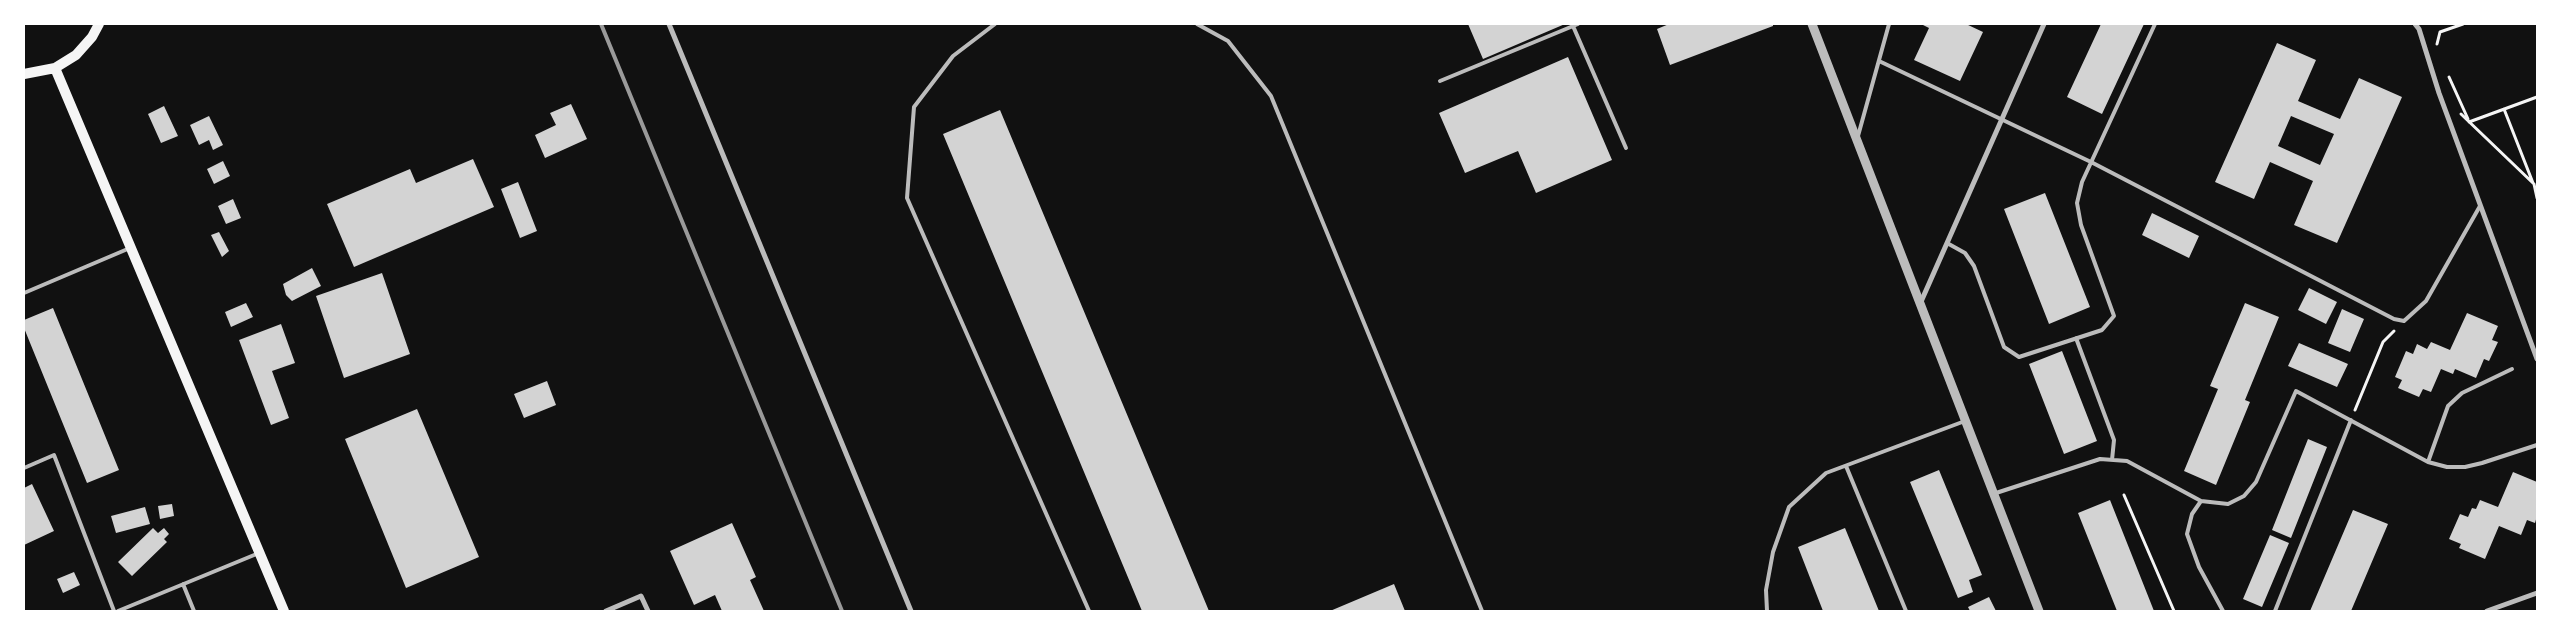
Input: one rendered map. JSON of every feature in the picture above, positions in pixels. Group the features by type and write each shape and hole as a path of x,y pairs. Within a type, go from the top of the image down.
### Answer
{"main road":[{"path":"24,74 55,68 76,55 92,38 99,24"},
{"path":"55,68 284,611"}],"street":[{"path":"669,24 911,611"},
{"path":"1812,24 2039,611"},
{"path":"1920,305 2044,24"},
{"path":"2415,24 2419,29 2439,92 2537,359"},
{"path":"2486,611 2537,593"},
{"path":"606,611 640,596 648,611"}],"lane":[{"path":"995,24 952,56 914,107 907,198 1089,611"},
{"path":"1198,24 1228,41 1271,96 1482,611"},
{"path":"1857,140 1889,24"},
{"path":"1947,243 1965,252 1974,266 2004,347 2020,357 2102,330 2114,316 2081,225 2077,203 2082,182 2155,24"},
{"path":"1440,81 1575,25 1626,148"},
{"path":"1879,61 2091,162 2383,315 2404,321 2426,300 2480,206"},
{"path":"24,293 130,248"},
{"path":"2076,338 2114,440 2112,460"},
{"path":"2428,462 2448,406 2462,393 2512,369"},
{"path":"1994,494 2100,459 2127,461 2201,501 2228,504 2244,496 2256,482 2296,391 2428,462 2447,467 2465,467 2537,446"},
{"path":"2275,611 2351,420"},
{"path":"1767,611 1766,590 1773,552 1789,507 1826,473 1965,421"},
{"path":"24,468 54,455 114,611"},
{"path":"1846,466 1906,611"},
{"path":"2201,501 2192,514 2187,534 2199,567 2223,611"},
{"path":"118,611 259,553"},
{"path":"183,584 194,611"}],"path":[{"path":"2436,50 2440,32 2463,24"},
{"path":"2444,68 2469,122 2534,184 2537,198"},
{"path":"2469,122 2537,97"},
{"path":"2504,109 2537,192"},
{"path":"2351,420 2383,342 2404,321"},
{"path":"2124,495 2174,611"}],"building":[{"path":"1468,24 1565,24 1483,59"},
{"path":"1669,24 1773,24 1773,26 1670,65 1657,29"},
{"path":"1921,24 1966,24 1983,32 1960,81 1914,60 1929,28"},
{"path":"2101,24 2144,24 2102,114 2067,97"},
{"path":"2277,43 2316,60 2298,101 2340,119 2359,78 2402,97 2337,243 2294,225 2313,181 2270,162 2254,199 2215,182","holes":["2291,116 2334,134 2320,165 2278,146"]},
{"path":"1568,57 1612,160 1536,193 1518,151 1465,173 1439,113"},
{"path":"571,104 587,139 545,158 535,135 556,125 550,113"},
{"path":"164,106 178,136 161,143 148,114"},
{"path":"1000,110 1209,611 1142,611 943,134"},
{"path":"209,116 223,145 213,150 209,140 199,145 190,125"},
{"path":"473,159 494,207 354,267 327,204 410,169 416,183"},
{"path":"223,161 230,176 214,184 207,169"},
{"path":"518,182 537,231 520,238 501,189"},
{"path":"2045,193 2090,307 2049,324 2004,209"},
{"path":"233,199 241,218 226,224 218,206"},
{"path":"2152,213 2199,236 2189,258 2142,235"},
{"path":"219,232 229,251 222,257 211,235"},
{"path":"312,268 321,286 292,301 286,295 283,284"},
{"path":"382,273 410,354 344,378 316,296"},
{"path":"2309,288 2337,302 2326,324 2298,310"},
{"path":"246,303 253,317 231,327 225,312"},
{"path":"2245,303 2279,317 2245,400 2250,402 2216,485 2184,471 2218,389 2210,386"},
{"path":"53,308 119,470 87,483 24,328 24,320"},
{"path":"2342,309 2364,319 2350,352 2328,343"},
{"path":"2467,313 2498,326 2492,340 2498,342 2489,361 2484,359 2476,378 2455,369 2453,374 2441,369 2431,392 2423,389 2419,397 2398,388 2402,380 2395,377 2406,351 2413,354 2417,344 2427,349 2431,342 2450,350"},
{"path":"281,324 295,363 272,371 289,418 271,425 239,340"},
{"path":"2299,343 2348,364 2337,387 2288,366"},
{"path":"2062,351 2097,441 2064,454 2029,364"},
{"path":"547,381 556,405 524,418 514,394"},
{"path":"417,409 479,557 406,588 345,439"},
{"path":"2308,439 2327,447 2291,538 2272,530"},
{"path":"1939,470 1982,575 1969,580 1973,592 1958,598 1910,482"},
{"path":"2513,472 2537,482 2537,516 2535,523 2527,520 2521,535 2499,526 2485,559 2459,548 2461,544 2449,539 2460,514 2468,517 2472,508 2476,509 2480,500 2498,507"},
{"path":"32,484 54,531 24,545 24,488"},
{"path":"2110,500 2154,611 2117,611 2078,513"},
{"path":"172,504 174,516 160,519 158,506"},
{"path":"145,507 150,524 116,533 111,516"},
{"path":"2353,510 2388,524 2351,611 2310,611"},
{"path":"732,523 756,577 750,580 764,611 722,611 715,595 694,605 670,551"},
{"path":"153,528 158,533 164,528 169,534 164,539 167,542 132,576 118,562"},
{"path":"1845,528 1879,611 1823,611 1798,547"},
{"path":"2270,535 2289,543 2262,607 2243,599"},
{"path":"74,572 80,585 63,593 57,579"},
{"path":"1394,584 1405,611 1330,611"},
{"path":"1989,597 1996,611 1970,611 1968,607"}],"railway":[{"path":"601,24 842,611"}]}
